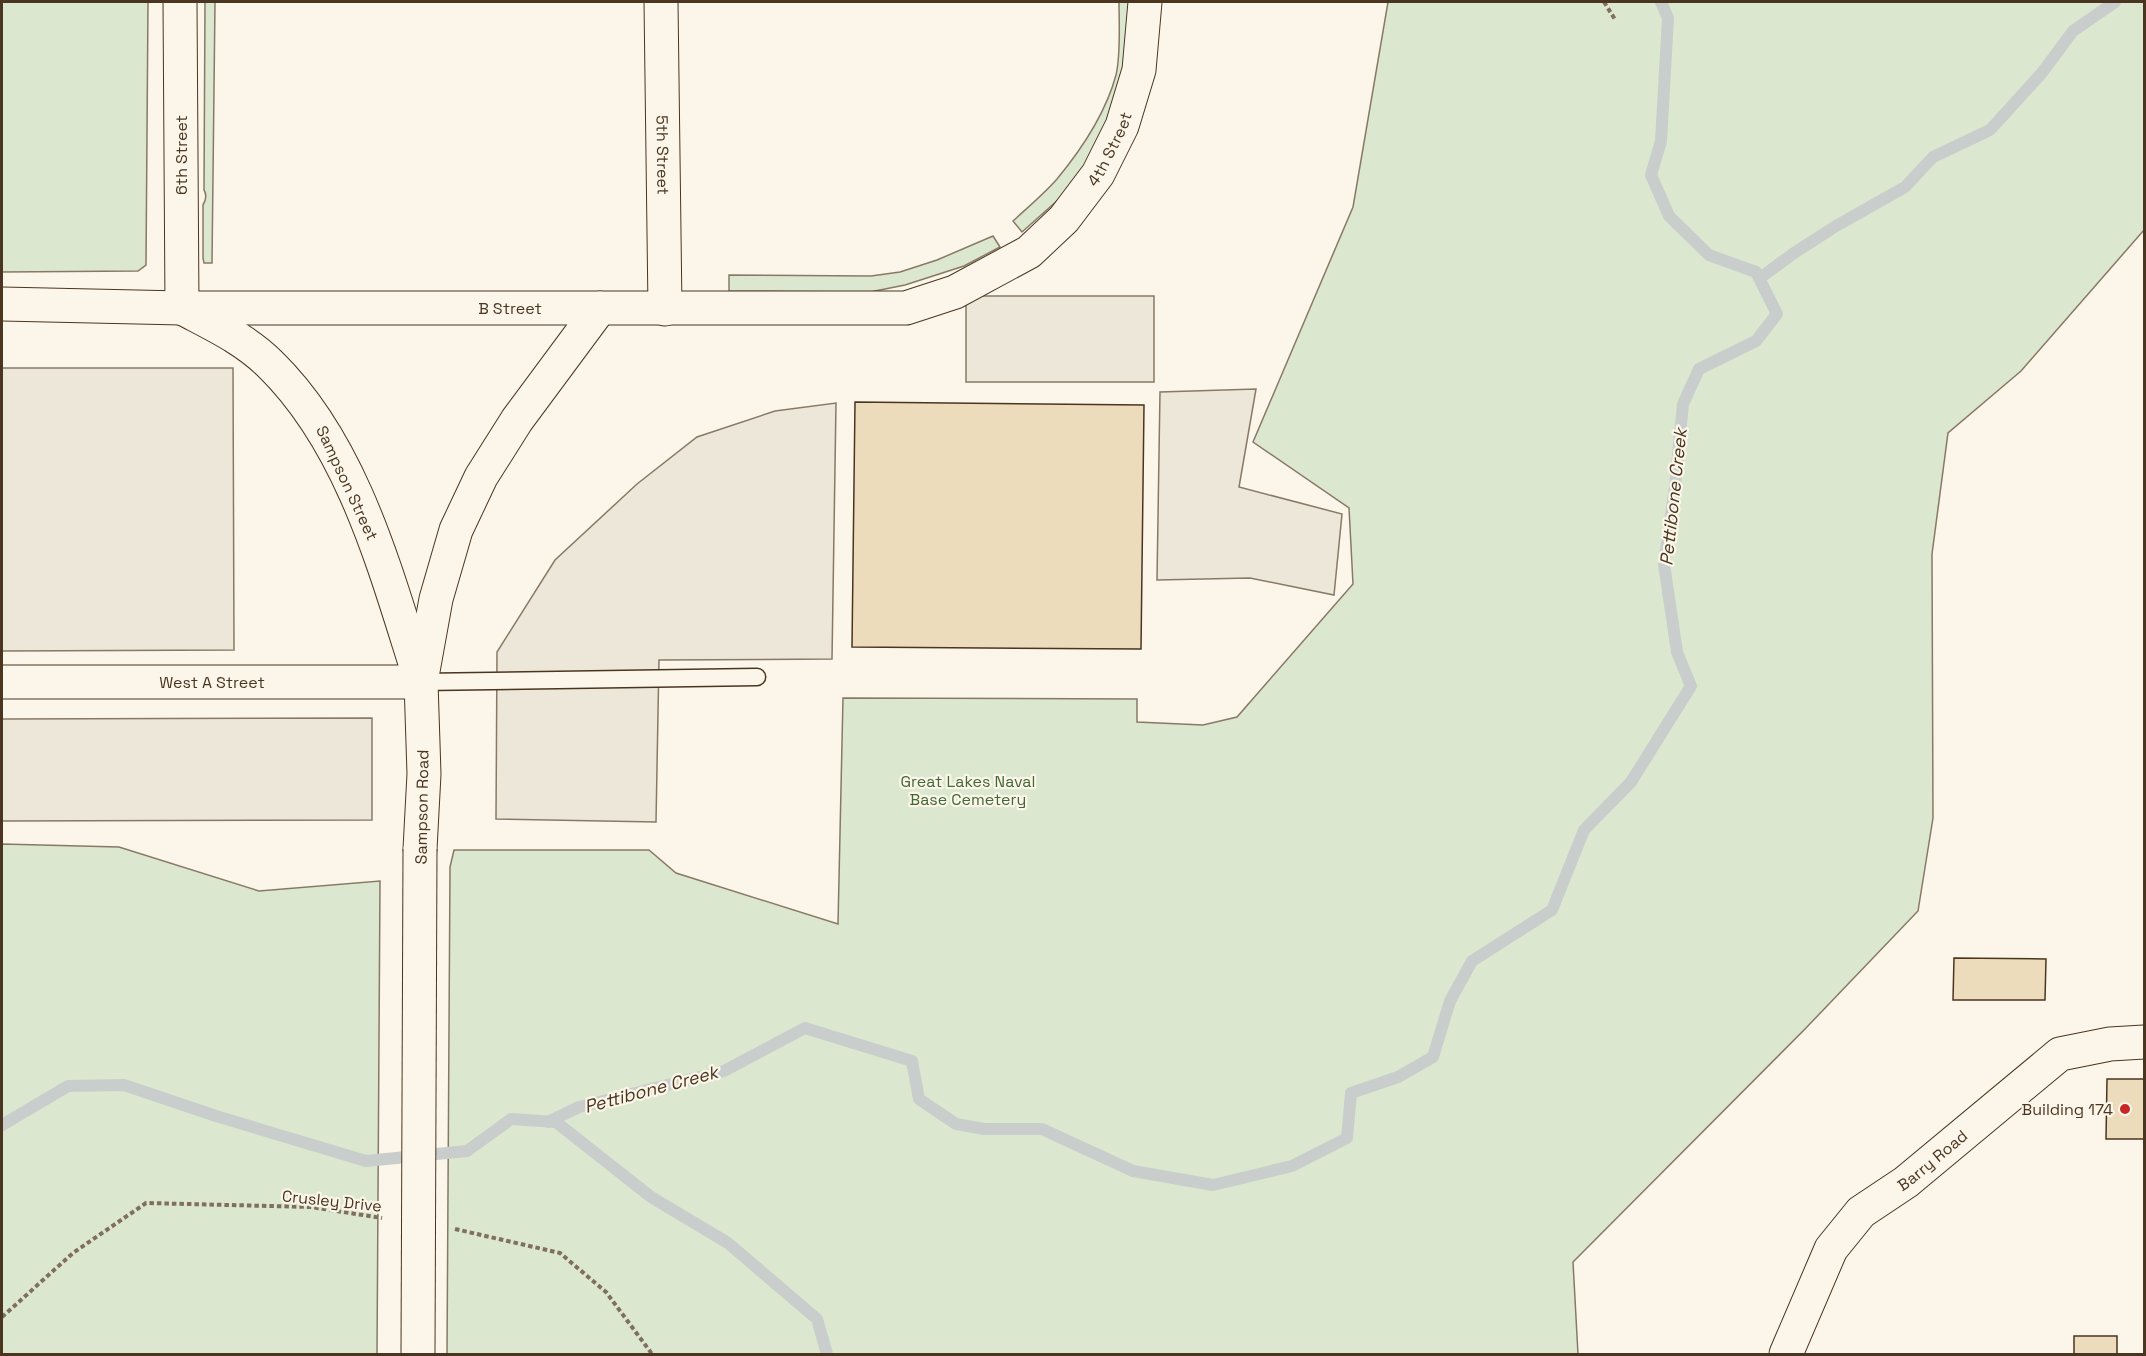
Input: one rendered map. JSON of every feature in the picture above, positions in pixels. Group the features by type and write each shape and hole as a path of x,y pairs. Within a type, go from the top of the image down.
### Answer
{"street":[{"name":"6th Street","path":"180,2 182,308"},
{"name":"5th Street","path":"662,2 665,309"},
{"name":"4th Street","path":"1010,263 1029,252 1064,219 1098,174 1122,126 1139,70 1145,2"},
{"name":"B Street","path":"2,304 182,308 906,308 955,292 1010,263"},
{"name":"Sampson Street","path":"182,308 236,337 270,363 318,421 369,521 421,682"},
{"name":"Sampson Road","path":"418,1354 420,849 424,774 421,682 436,599 456,530 481,477 517,420 600,308"},
{"name":"West A Street","path":"2,682 421,682"},
{"name":"Barry Road","path":"1786,1354 1831,1249 1861,1212 1906,1182 2060,1054 2110,1044 2145,1042"}],"lane":[{"path":"421,682 757,677"}],"path":[{"path":"1604,2 1616,21"},
{"name":"Crusley Drive","path":"2,1317 73,1253 146,1203 311,1207 388,1219"},
{"path":"455,1229 560,1253 606,1292 652,1354"}],"green space":[{"path":"2,2 148,2 146,265 138,271 2,272"},
{"path":"205,2 215,2 212,263 204,263 203,258 203,205 206,196 204,190"},
{"path":"1119,2 1134,2 1117,107 1084,168 1059,199 1022,232 1013,221 1047,190 1066,168 1092,130 1112,89 1118,67"},
{"name":"Great Lakes Naval Base Cemetery","path":"1388,2 2144,2 2144,230 2021,371 1948,433 1932,554 1933,818 1918,911 1805,1029 1573,1262 1578,1354 447,1354 450,867 454,850 649,850 676,873 838,924 843,698 1137,699 1137,722 1203,725 1237,717 1353,584 1349,508 1253,442 1353,207"},
{"path":"993,236 1000,247 964,266 905,285 870,292 729,291 729,275 871,276 900,272 937,260"},
{"path":"2,844 119,847 259,891 380,881 377,1354 2,1354"}],"shaded area":[{"path":"966,296 1154,296 1154,382 966,382"},
{"path":"2,368 233,368 234,650 2,651"},
{"path":"1256,389 1239,487 1342,514 1334,595 1250,578 1157,580 1160,392"},
{"path":"836,403 832,659 659,660 656,822 496,819 497,652 555,560 637,484 697,437 775,411"},
{"path":"372,718 372,820 2,821 2,719"}],"building":[{"path":"855,402 1144,405 1141,649 852,647"},
{"path":"1954,958 2046,959 2045,1000 1953,1000"},
{"name":"Building 174","path":"2107,1079 2144,1079 2144,1139 2106,1139"},
{"path":"2074,1336 2117,1336 2117,1354 2074,1354"}],"waterway":[{"name":"Pettibone Creek","path":"548,1122 579,1107 724,1071 805,1028 912,1061 919,1099 956,1124 984,1129 1042,1129 1133,1171 1213,1185 1292,1166 1347,1138 1351,1093 1398,1077 1433,1057 1450,1001 1472,961 1552,910 1584,830 1631,782 1691,686 1677,652 1664,564 1675,487 1683,404 1699,369 1756,341 1777,314 1756,272 1709,255 1669,216 1651,175 1661,141 1668,18 1661,2"},
{"name":"Pettibone Creek","path":"1760,278 1836,226 1905,187 1933,157 1990,130 2041,74 2073,31 2115,2"},
{"name":"Pettibone Creek","path":"2,1125 68,1086 124,1085 216,1116 366,1161 467,1151 511,1119 556,1122 651,1197 728,1243 817,1319 827,1354"}],"place":[{"name":"Building 174","path":"2125,1109"}]}
